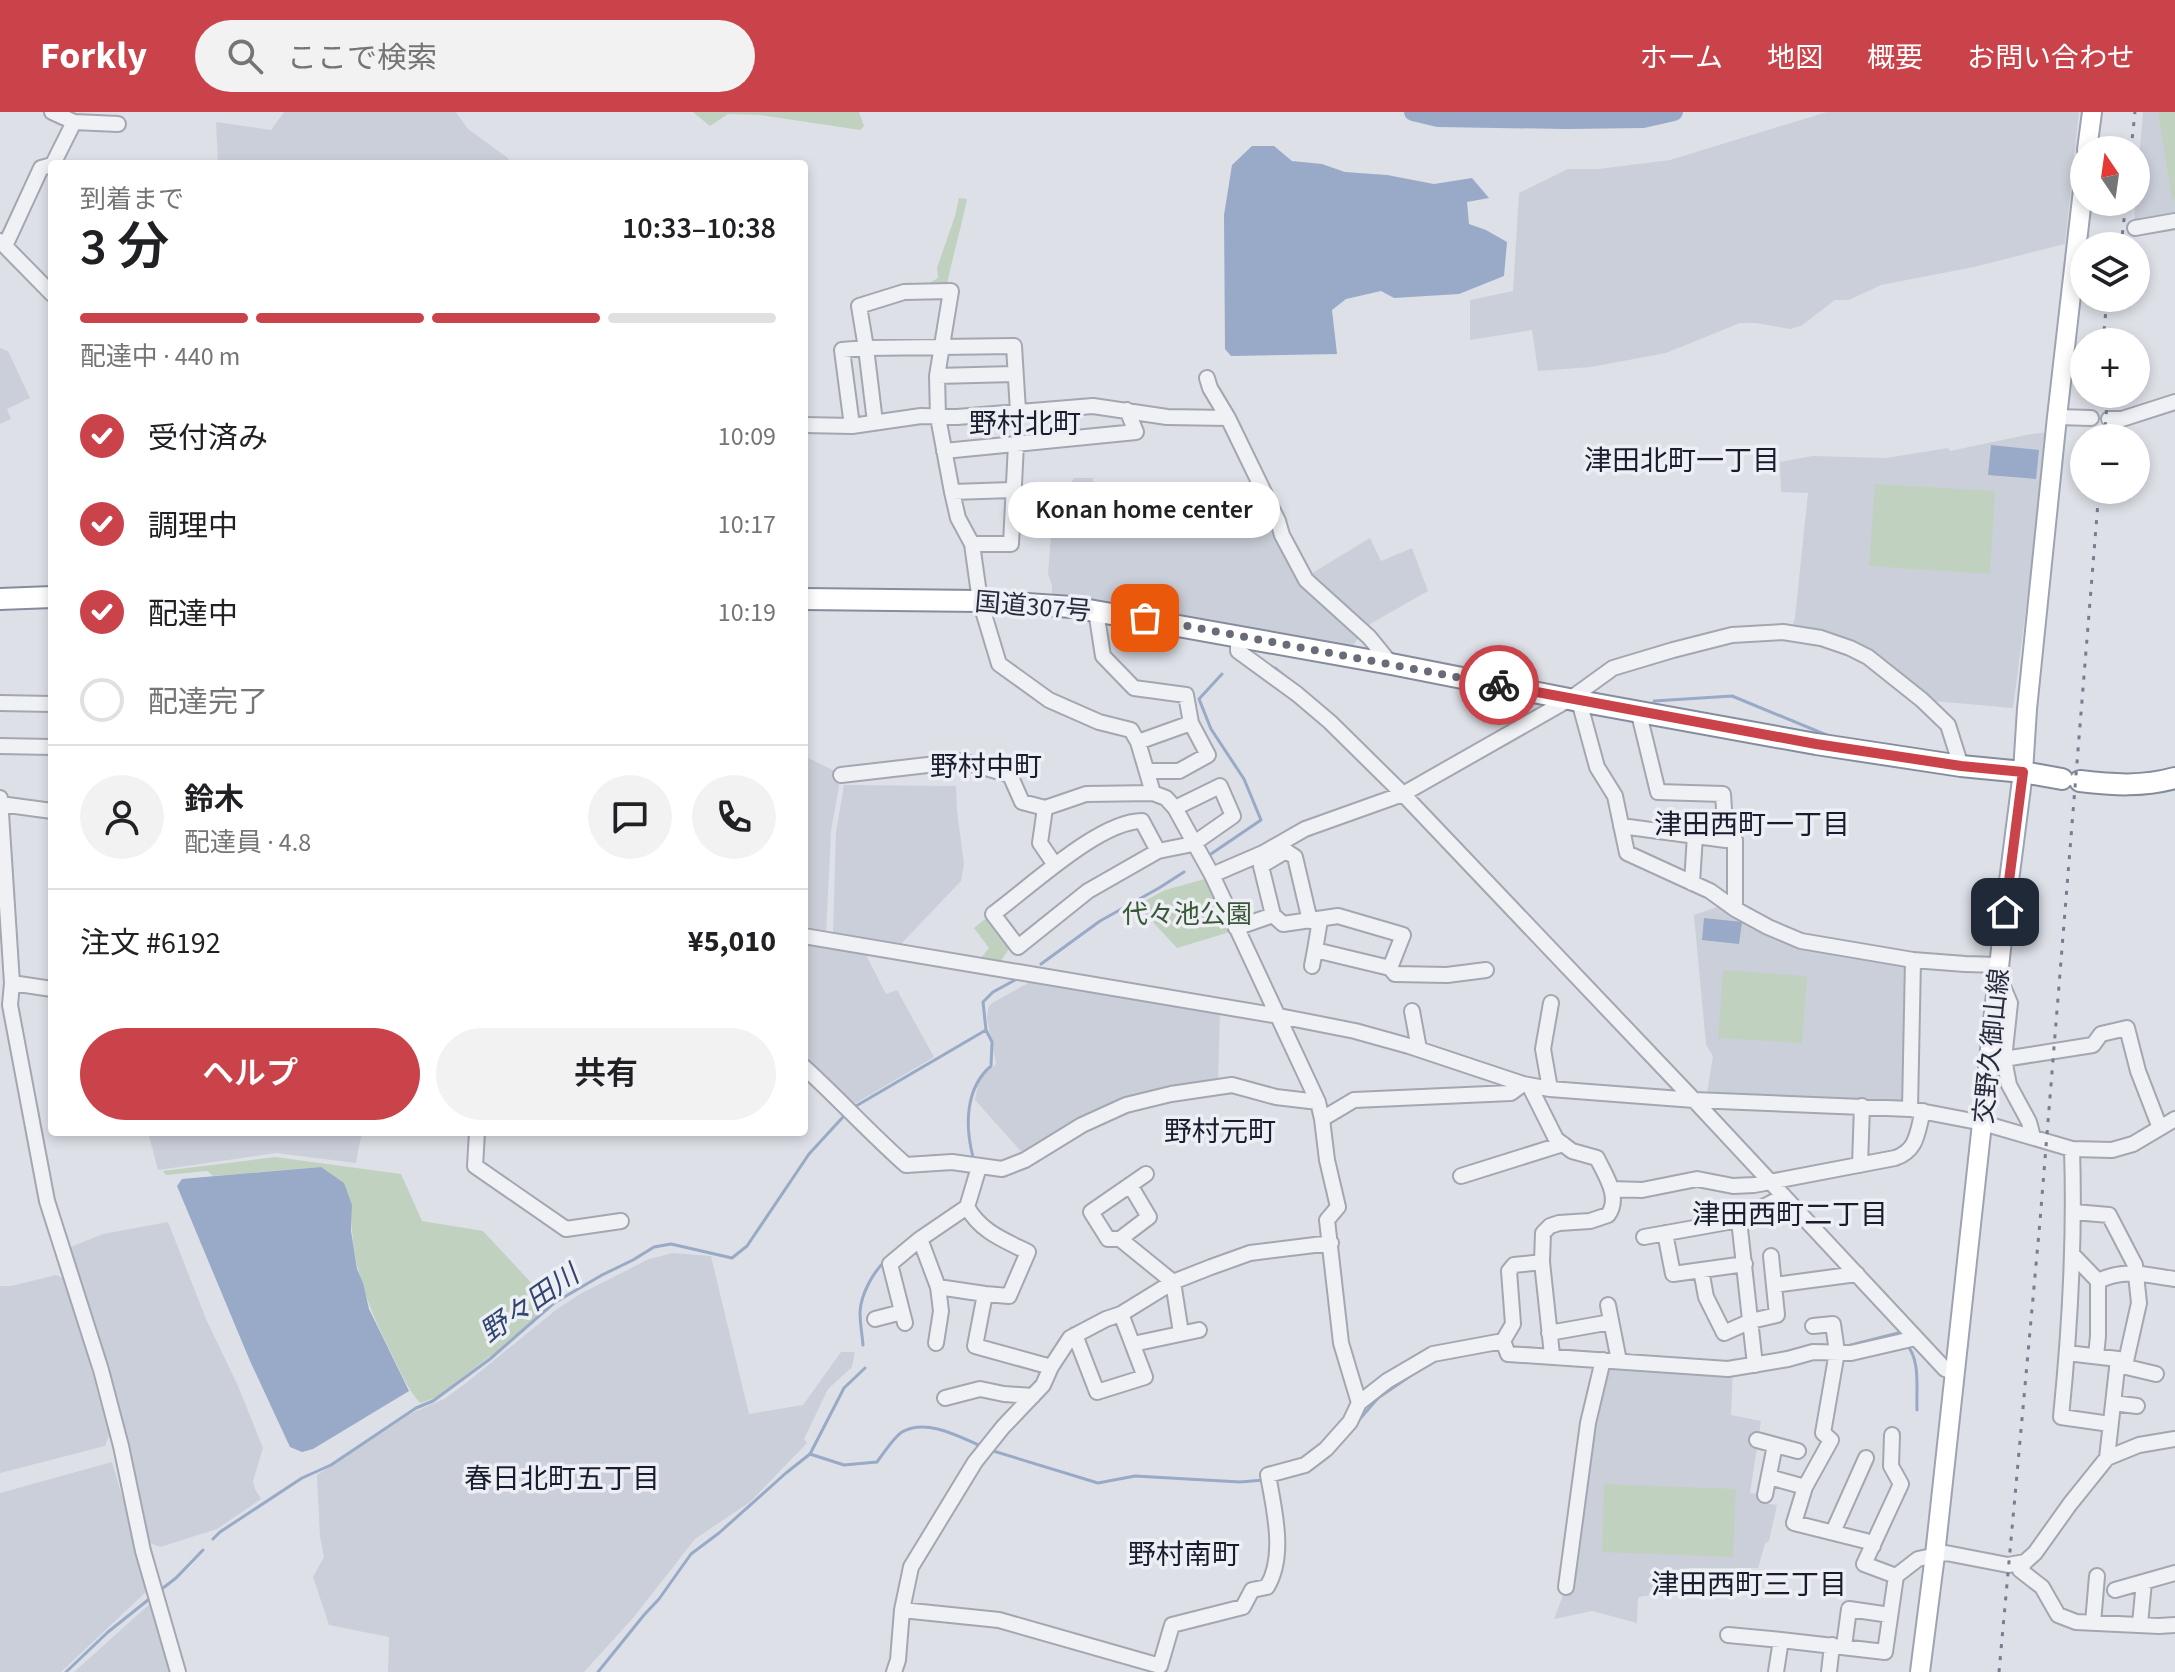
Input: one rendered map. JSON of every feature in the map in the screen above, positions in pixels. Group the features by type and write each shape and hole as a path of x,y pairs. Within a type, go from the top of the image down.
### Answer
{"highway":[{"path":"0,599 48,597"},
{"name":"国道307号","path":"808,599 980,601 1072,607 1391,664 1578,707 1602,705 1883,754 2071,780 2131,785 2175,778"}],"main road":[{"path":"2089,136 2092,112"},
{"name":"交野久御山線","path":"1920,1672 2023,772 2027,709 2080,216"}],"street":[{"path":"52,112 74,122 118,124"},
{"path":"54,160 74,122"},
{"path":"48,165 41,168 4,250 48,290"},
{"path":"2135,228 2175,221"},
{"path":"875,422 859,306 904,292 951,291 937,376 938,417 958,518 972,544 980,601 999,664 1049,700 1099,722 1131,730 1138,742 1153,793"},
{"path":"852,426 842,350 1014,346 1018,411"},
{"path":"937,376 1014,374"},
{"path":"1207,378 1306,580 1369,637 1391,664"},
{"path":"2109,419 2122,419 2175,402"},
{"path":"808,425 852,426 921,416 957,417 1093,406 1167,417 1228,418"},
{"path":"944,451 1136,432 1127,410"},
{"path":"2057,417 2091,418"},
{"path":"972,544 1011,544 1016,444"},
{"path":"952,492 1012,490"},
{"path":"1096,611 1103,656 1134,688 1186,695 1191,723 1208,755 1179,771 1148,771"},
{"path":"1212,875 1263,853 1305,829 1403,794 1578,707 1613,668 1732,635 1783,632 1821,638 1868,657 1948,725 1961,766"},
{"path":"1238,636 1238,651 1330,722 1403,794 1945,1369 1954,1372"},
{"path":"0,703 48,704"},
{"path":"1578,707 1597,767 1615,796 1627,853 1710,891 1735,909 1801,941 1913,960 1999,970 2010,1003 2004,1059 2009,1085 2029,1122 2033,1137"},
{"path":"1635,710 1658,792 1723,794 1726,840"},
{"path":"1138,742 1191,723"},
{"path":"0,746 48,747"},
{"path":"841,775 962,761 1010,775 1022,802 1045,808 1086,794 1153,793 1166,798 1175,808 1212,875 1318,1102 1338,1207 1327,1220 1341,1343 1359,1403"},
{"path":"999,969 1018,947 1088,891 1158,851 1193,844 1233,816 1220,786 1175,808"},
{"path":"48,810 0,802 12,983 10,1005 47,1201 101,1370 143,1551 178,1672"},
{"path":"1045,808 1040,843 1055,865"},
{"path":"1018,947 993,914 1088,842 1131,821 1142,821 1158,851"},
{"path":"1621,826 1735,840 1735,904"},
{"path":"1692,883 1695,835"},
{"path":"1312,966 1315,921 1295,857 1286,851 1261,866 1273,915 1283,924 1315,921 1338,916 1403,935 1390,968"},
{"path":"2005,912 2024,918"},
{"path":"1236,928 1273,915"},
{"path":"808,937 1355,1031 1550,1089 1694,1100 1916,1110 1983,1123 2072,1149 2112,1150 2133,1144 2175,1119"},
{"path":"1315,950 1390,968 1395,974 1447,975 1486,970"},
{"path":"1612,1189 1642,1190 1697,1179 1733,1186 1754,1185 1906,1154 1913,1147 1916,1110 1913,960"},
{"path":"12,983 48,988"},
{"path":"1550,1089 1543,1049 1551,1003"},
{"path":"1412,1011 1419,1049"},
{"path":"2004,1059 2093,1045 2101,1034 2127,1028 2138,1071 2160,1128"},
{"path":"808,1071 906,1165 952,1162 1002,1169 1128,1104 1171,1094 1232,1085 1276,1097 1318,1102"},
{"path":"1322,1119 1354,1100 1511,1093 1526,1084"},
{"path":"1526,1084 1556,1139 1572,1151 1597,1158 1612,1189 1612,1207 1608,1215 1590,1221 1559,1223 1543,1233 1542,1262 1551,1347"},
{"path":"1860,1165 1862,1106"},
{"path":"477,1136 475,1166 566,1229 621,1221"},
{"path":"1461,1176 1563,1144"},
{"path":"2072,1149 2074,1212 2061,1417 2110,1424"},
{"path":"875,1319 904,1318 890,1264 967,1207 979,1167"},
{"path":"1130,1185 1149,1217 1120,1239 1108,1239 1091,1212 1130,1185 1146,1174"},
{"path":"1644,1237 1739,1220 1784,1196"},
{"path":"938,1287 1009,1296 1028,1252 989,1233 973,1218 967,1207"},
{"path":"2074,1212 2109,1215 2135,1265 2139,1303 2126,1361 2118,1362"},
{"path":"1739,1220 1754,1358"},
{"path":"1665,1233 1673,1274 1745,1264"},
{"path":"920,1239 938,1287 941,1311 936,1343"},
{"path":"1120,1239 1173,1282 1181,1333"},
{"path":"894,1672 911,1567 985,1450 1043,1385 1070,1338 1121,1314 1173,1282 1250,1253 1331,1243"},
{"path":"2072,1254 2098,1281 2096,1356"},
{"path":"1701,1270 1706,1297 1724,1333 1751,1321 1777,1315 1771,1256"},
{"path":"1542,1262 1514,1265 1509,1271 1513,1324 1504,1346 1508,1354 1551,1347 1611,1322"},
{"path":"1774,1285 1857,1274"},
{"path":"2098,1281 2113,1274 2175,1279"},
{"path":"985,1294 975,1346 1051,1367"},
{"path":"1566,1587 1588,1423 1614,1357 1608,1305"},
{"path":"1075,1335 1097,1392 1145,1377 1121,1314"},
{"path":"1813,1326 1833,1324 1836,1346 1823,1433 1831,1440 1805,1487 1794,1523 1866,1541 1873,1546"},
{"path":"1133,1344 1199,1330"},
{"path":"1551,1347 1728,1369 1754,1358 1788,1359 1836,1346 1851,1353 1916,1338"},
{"path":"902,1610 999,1620 1160,1666 1172,1625 1243,1607 1252,1590 1267,1587 1272,1580 1277,1557 1268,1475 1305,1465 1326,1449 1350,1422 1359,1403 1387,1381 1433,1354 1504,1346"},
{"path":"2067,1353 2096,1356 2156,1374"},
{"path":"2107,1458 2118,1362"},
{"path":"945,1398 980,1389 1033,1396"},
{"path":"2113,1403 2137,1406"},
{"path":"1892,1435 1891,1466 1901,1484 1864,1564 1896,1576"},
{"path":"2175,1439 2139,1445 2107,1458 2020,1570 2042,1587 2058,1615 2076,1622 2175,1625"},
{"path":"1757,1440 1798,1451"},
{"path":"1765,1495 1775,1445"},
{"path":"1833,1532 1866,1458"},
{"path":"1769,1477 1805,1487"},
{"path":"1728,1635 1885,1652 1896,1576 1918,1559 1946,1553 2008,1565 2025,1562"},
{"path":"2115,1590 2175,1573"},
{"path":"2093,1623 2097,1576"},
{"path":"2140,1624 2144,1582"},
{"path":"1829,1672 1849,1609 1890,1615"},
{"path":"1776,1672 1781,1640"}],"shaded area":[{"path":"284,112 456,112 468,129 509,160 218,160 216,122 271,130"},
{"path":"1827,112 2079,112 2076,136 2070,136 2070,197 2065,244 1974,267 1881,285 1849,300 1835,300 1801,326 1790,329 1740,323 1666,353 1591,367 1538,371 1532,330 1470,340 1470,300 1513,291 1519,193 1568,169 1598,169 1670,160"},
{"path":"2143,112 2175,112 2175,213 2134,221 2134,216 2150,216 2150,136 2141,136"},
{"path":"0,348 8,351 30,398 7,409 11,419 0,424"},
{"path":"2049,432 2013,708 1922,700 1868,657 1791,633 1808,493 1781,492 1780,462 1812,456 1886,458 1948,448 1950,451"},
{"path":"1074,478 1093,478 1093,502 1133,511 1236,482 1256,531 1277,531 1292,563 1361,634 1352,647 1052,594 1048,574 1052,525 1061,496"},
{"path":"1370,538 1381,561 1412,548 1428,591 1363,628 1309,575"},
{"path":"808,758 837,772 839,786 831,831 826,934 808,931"},
{"path":"844,785 956,786 964,864 961,881 901,944 833,934 836,832"},
{"path":"1723,905 1765,929 1908,962 1908,1101 1707,1093 1713,1056 1706,1045 1694,915"},
{"path":"808,942 864,951 886,994 897,990 934,1057 851,1106 808,1066"},
{"path":"1032,981 1220,1011 1218,1082 1137,1098 1026,1157 975,1100 978,1084 996,1064 987,1019 988,1008"},
{"path":"149,1136 362,1136 356,1163 276,1153 158,1170"},
{"path":"168,1222 206,1319 263,1448 253,1481 261,1499 217,1529 160,1547 148,1542 135,1485 68,1248 103,1234"},
{"path":"673,1253 711,1256 749,1414 803,1405 841,1352 855,1352 852,1367 828,1389 804,1439 807,1443 750,1502 695,1539 633,1618 584,1672 388,1672 389,1637 329,1625 313,1577 324,1557 317,1475 412,1413 444,1399 557,1309 582,1293 649,1259"},
{"path":"56,1275 67,1280 109,1435 105,1446 0,1473 0,1286"},
{"path":"1603,1360 1733,1368 1731,1415 1761,1421 1750,1493 1765,1495 1764,1503 1777,1505 1769,1541 1765,1544 1758,1568 1689,1568 1681,1595 1638,1598 1637,1623 1592,1611 1554,1619 1566,1587"},
{"path":"112,1462 149,1589 61,1672 0,1672 0,1493"},
{"path":"153,1601 172,1672 74,1672"}],"green space":[{"path":"693,112 859,112 864,126 860,130 760,115 728,114 710,126"},
{"path":"2158,112 2175,112 2175,199 2172,199"},
{"path":"959,198 967,199 946,289 930,287 931,282 938,278 937,268"},
{"path":"1875,484 1995,491 1990,574 1869,566"},
{"name":"代々池公園","path":"1205,879 1233,931 1177,948 1137,905 1165,890"},
{"path":"989,916 1011,946 998,965 980,959 989,948 974,928"},
{"path":"1723,970 1807,976 1802,1043 1718,1038"},
{"path":"275,1157 401,1174 422,1221 483,1231 551,1304 501,1348 435,1398 420,1403 403,1377 366,1297 353,1244 352,1205 321,1167 213,1176 207,1171 166,1175 163,1171"},
{"path":"1604,1484 1736,1489 1733,1557 1602,1552"}],"water":[{"path":"1252,146 1274,146 1292,161 1322,164 1345,172 1387,175 1434,184 1472,178 1489,198 1467,202 1469,224 1507,242 1504,276 1459,294 1394,298 1381,291 1346,299 1332,310 1337,354 1231,356 1225,349 1224,215 1232,165"},
{"path":"1991,445 2039,450 2036,479 1988,475"},
{"path":"1704,918 1742,922 1739,944 1702,940"},
{"path":"321,1167 344,1183 352,1205 351,1231 357,1269 369,1309 409,1391 313,1449 302,1452 290,1447 250,1361 177,1186 182,1179"}],"waterway":[{"path":"1413,112 1438,118 1566,120 1643,119 1674,112"},
{"name":"野々田川","path":"1275,668 1288,679"},
{"name":"野々田川","path":"1208,856 1261,820 1244,779 1211,729 1199,699 1222,674"},
{"name":"野々田川","path":"1654,701 1732,696 1829,736"},
{"name":"野々田川","path":"1041,964 1100,921 1184,872"},
{"path":"973,1157 969,1108 976,1085 991,1066 992,1042 986,1030 983,1002 993,992 1015,980"},
{"name":"野々田川","path":"856,1106 986,1030"},
{"name":"野々田川","path":"213,1539 302,1478 331,1465 416,1408 433,1401 490,1359 554,1303 602,1275 654,1247 671,1244 732,1258 747,1246 809,1154 843,1117"},
{"path":"863,1345 860,1312 863,1298 872,1277 886,1260"},
{"path":"1847,1346 1902,1332"},
{"path":"1906,1344 1916,1366 1917,1410"},
{"path":"1773,1355 1824,1345"},
{"path":"1526,1348 1547,1349"},
{"path":"1558,1350 1614,1354"},
{"path":"1622,1354 1638,1356"},
{"path":"598,1672 659,1599 691,1554 810,1454 844,1388 865,1368"},
{"path":"1358,1421 1378,1398 1416,1372"},
{"path":"810,1454 844,1465 877,1462 899,1434 922,1427 943,1430 983,1447"},
{"path":"990,1450 1098,1483 1135,1476 1240,1482 1264,1480"},
{"name":"野々田川","path":"163,1588 203,1550"},
{"name":"野々田川","path":"66,1672 148,1600"}],"railway":[{"path":"2132,136 2135,112"},
{"path":"2123,232 2124,216"},
{"path":"2104,328 2106,312"},
{"path":"2105,424 2107,408"},
{"path":"1999,1672 2040,1221 2098,504"}],"way so far":[{"path":"1145,618 1499,685"}],"place":[{"name":"Konan home center","path":"1145,618"}],"district":[{"name":"野村北町","path":"1025,423"},
{"name":"津田北町一丁目","path":"1682,460"},
{"name":"野村中町","path":"986,766"},
{"name":"津田西町一丁目","path":"1752,824"},
{"name":"野村元町","path":"1220,1131"},
{"name":"津田西町二丁目","path":"1790,1214"},
{"name":"春日北町五丁目","path":"562,1478"},
{"name":"野村南町","path":"1184,1554"},
{"name":"津田西町三丁目","path":"1749,1584"}],"route":[{"path":"1499,685 1816,744 2023,772 2005,912"}]}
